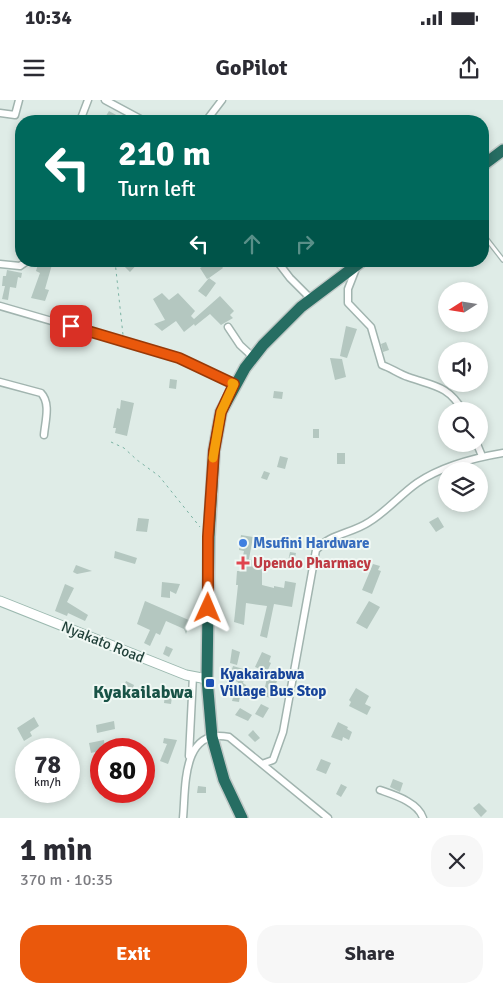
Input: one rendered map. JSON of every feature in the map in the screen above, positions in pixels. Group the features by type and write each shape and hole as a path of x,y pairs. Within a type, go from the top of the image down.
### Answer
{"highway":[{"path":"489,161 503,150"},
{"path":"242,818 224,780 212,737 207,679 208,537 214,451 221,412 234,384 253,357 284,323 311,299 355,267"}],"street":[{"path":"0,114 15,115 19,100"},
{"path":"82,115 88,100"},
{"path":"105,100 133,115"},
{"path":"211,115 222,100"},
{"path":"0,264 15,266"},
{"path":"282,267 290,278 311,299"},
{"path":"358,267 348,289 348,303 371,327 382,365 443,388 457,402"},
{"path":"0,306 125,344 179,358 234,384"},
{"path":"228,327 240,345 253,357"},
{"path":"0,382 41,393 44,396 47,404 44,435"},
{"path":"481,452 482,456"},
{"path":"262,764 273,760 283,732 316,550 325,540 368,523 416,484 434,474 482,456 503,453"},
{"name":"Nyakato Road","path":"0,602 193,676 207,679"},
{"path":"183,818 189,757 193,676"},
{"path":"189,757 200,743 212,737 229,737 328,818"},
{"path":"380,790 408,802 421,812 423,818"}],"lane":[{"path":"489,242 503,260"}],"path":[{"path":"115,267 117,294 125,344"},
{"path":"112,442 124,448 159,476 208,537"}],"building":[{"path":"109,111 116,115 106,115"},
{"path":"37,267 51,267 45,289 49,290 45,301 31,298 40,273 36,271"},
{"path":"125,267 135,267 130,272"},
{"path":"222,267 207,279 200,268"},
{"path":"7,270 22,273 21,278 18,277 16,288 10,287 8,300 2,299 5,286 2,286 3,276 6,276"},
{"path":"209,278 216,283 206,297 198,291"},
{"path":"162,293 169,300 178,293 195,311 191,316 194,319 220,296 234,311 230,315 233,318 221,325 210,314 184,332 176,321 162,331 154,324 165,320 153,299"},
{"path":"346,326 357,329 347,358 340,356"},
{"path":"386,342 389,350 383,352 381,344"},
{"path":"330,358 342,359 346,377 335,380"},
{"path":"170,379 177,380 176,389 169,388"},
{"path":"274,391 283,392 282,399 273,398"},
{"path":"121,400 134,403 127,436 115,433 116,428 113,428 117,408 120,409"},
{"path":"313,429 319,429 319,438 313,438"},
{"path":"337,453 345,453 345,464 337,464"},
{"path":"280,456 288,458 285,469 277,467"},
{"path":"264,471 270,473 267,480 261,478"},
{"path":"438,517 444,527 436,532 429,522"},
{"path":"138,518 149,519 147,532 136,531"},
{"path":"241,535 253,537 249,559 262,563 262,585 284,588 285,581 296,583 292,607 274,604 267,638 260,636 267,606 246,603 244,625 234,622 238,585 236,585 237,571 240,571 244,551 239,550"},
{"path":"115,551 137,558 135,564 114,558"},
{"path":"290,552 296,553 294,562 288,561"},
{"path":"373,564 380,566 378,570 381,571 372,594 362,590"},
{"path":"76,565 92,571 77,574 73,572"},
{"path":"162,582 180,584 176,594 170,591 170,598 161,597"},
{"path":"65,584 74,588 67,602 88,615 85,621 68,613 67,616 55,611"},
{"path":"145,601 191,621 186,634 184,629 166,621 160,635 156,633 150,646 144,643 150,630 137,624"},
{"path":"369,601 380,607 367,629 356,623"},
{"path":"166,646 173,649 169,657 163,654"},
{"path":"232,649 240,652 237,665 230,663"},
{"path":"262,652 271,656 269,662 271,663 267,672 255,667"},
{"path":"233,666 247,670 243,683 246,685 245,691 241,690 239,702 232,701 238,682 235,681 237,674 231,672"},
{"path":"267,678 277,681 271,698 263,696"},
{"path":"126,681 134,685 132,690 124,686"},
{"path":"356,688 369,696 365,704 371,707 367,715 349,706 351,702 349,700"},
{"path":"165,695 172,697 171,704 164,703"},
{"path":"261,704 269,708 263,718 255,714"},
{"path":"240,708 252,715 248,721 235,715"},
{"path":"34,717 39,726 30,732 32,736 29,738 22,738 17,728"},
{"path":"114,721 115,729 97,733 96,725"},
{"path":"338,722 348,727 347,729 352,732 349,740 343,737 342,741 331,737"},
{"path":"253,730 260,738 255,742 248,735"},
{"path":"164,738 177,740 168,764 160,761 167,744 163,743"},
{"path":"321,759 331,763 326,774 316,770"},
{"path":"393,779 403,783 400,792 390,787"},
{"path":"341,784 347,787 341,797 336,794"},
{"path":"198,786 206,787 206,793 197,793"},
{"path":"479,803 487,811 481,817 473,808"}],"slow traffic":[{"path":"213,458 221,412 234,384 232,383"}],"place":[{"name":"Msufini Hardware","path":"243,543"},
{"name":"Upendo Pharmacy","path":"243,563"},
{"name":"Kyakairabwa Village Bus Stop","path":"210,683"}],"district":[{"name":"Kyakailabwa","path":"143,692"}],"route":[{"path":"71,326 125,344 179,358 234,384 221,412 214,451 208,537 208,608"}]}
